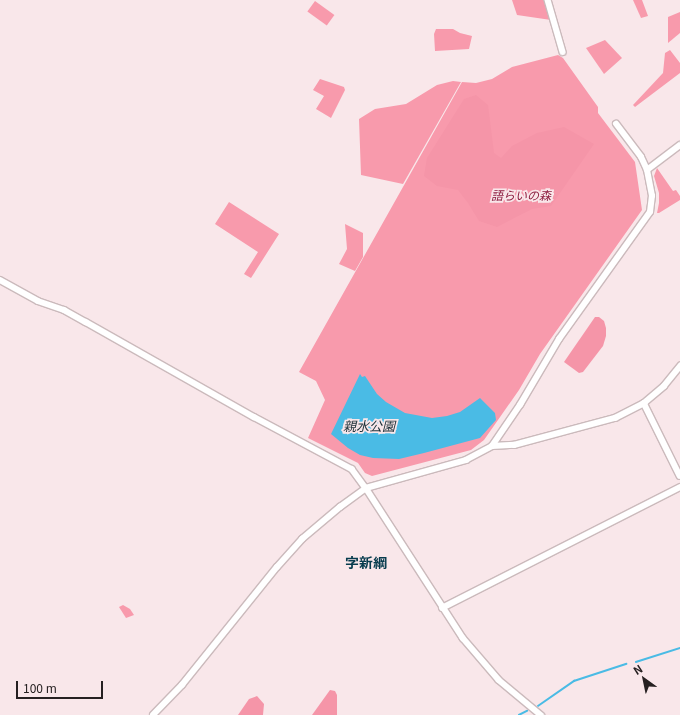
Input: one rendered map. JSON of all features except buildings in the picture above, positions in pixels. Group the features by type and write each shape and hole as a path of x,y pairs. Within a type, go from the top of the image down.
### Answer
{"street":[{"path":"548,0 563,52"},
{"path":"492,446 520,405 559,339 650,212 652,196 647,170 641,157 616,124"},
{"path":"647,170 680,145"},
{"path":"0,280 38,301 64,310 254,417 352,469 366,488 442,608 463,638 499,680 541,715"},
{"path":"153,715 186,680 277,567 302,539 366,488 466,460 492,446 514,445 616,418 644,403 664,386 680,366"},
{"path":"644,403 680,476"},
{"path":"442,608 680,487"}],"green space":[{"path":"512,0 544,0 551,20 517,15"},
{"path":"633,0 642,0 648,16 641,18"},
{"path":"315,1 334,15 327,26 307,12"},
{"path":"680,12 680,33 668,43 668,17"},
{"path":"436,29 453,29 460,33 472,36 469,49 435,51 434,34"},
{"path":"605,40 622,58 604,74 586,48"},
{"path":"670,50 680,63 680,73 635,107 633,105 663,73 665,53"},
{"name":"語らいの森","path":"558,55 563,58 598,107 598,113 635,162 642,210 540,354 519,390 484,440 471,450 372,476 365,473 358,463 308,438 325,400 316,381 299,372 462,82 476,83 492,79 512,67"},
{"path":"320,79 344,87 345,90 331,118 316,109 324,96 313,90"},
{"path":"453,81 461,82 403,184 361,175 359,119 375,109 406,104 437,85"},
{"name":"語らいの森","path":"476,95 488,105 494,153 501,158 512,146 537,133 564,127 594,144 551,206 532,209 497,227 479,221 458,190 437,186 424,176 427,158 464,99"},
{"path":"657,168 673,191 676,190 680,196 680,200 659,213 657,213 659,193 654,176"},
{"path":"229,202 279,234 251,278 244,274 258,252 215,224"},
{"path":"345,224 363,233 363,257 355,271 339,264 347,249"},
{"path":"595,317 599,317 604,321 606,336 603,346 583,372 579,373 564,362"},
{"path":"123,605 130,609 134,615 126,618 119,607"},
{"path":"330,690 335,691 337,695 337,715 312,715"},
{"path":"257,696 264,704 263,715 238,715 249,699"}],"water":[{"name":"親水公園","path":"360,374 362,377 365,376 377,394 386,402 405,413 432,418 447,416 460,412 480,398 495,413 496,420 480,438 424,453 399,459 373,458 360,455 348,448 331,434"}],"waterway":[{"path":"636,662 680,648"},
{"path":"538,706 574,681 626,664"},
{"path":"519,715 527,711"}],"district":[{"name":"字新綱","path":"366,562"}]}
